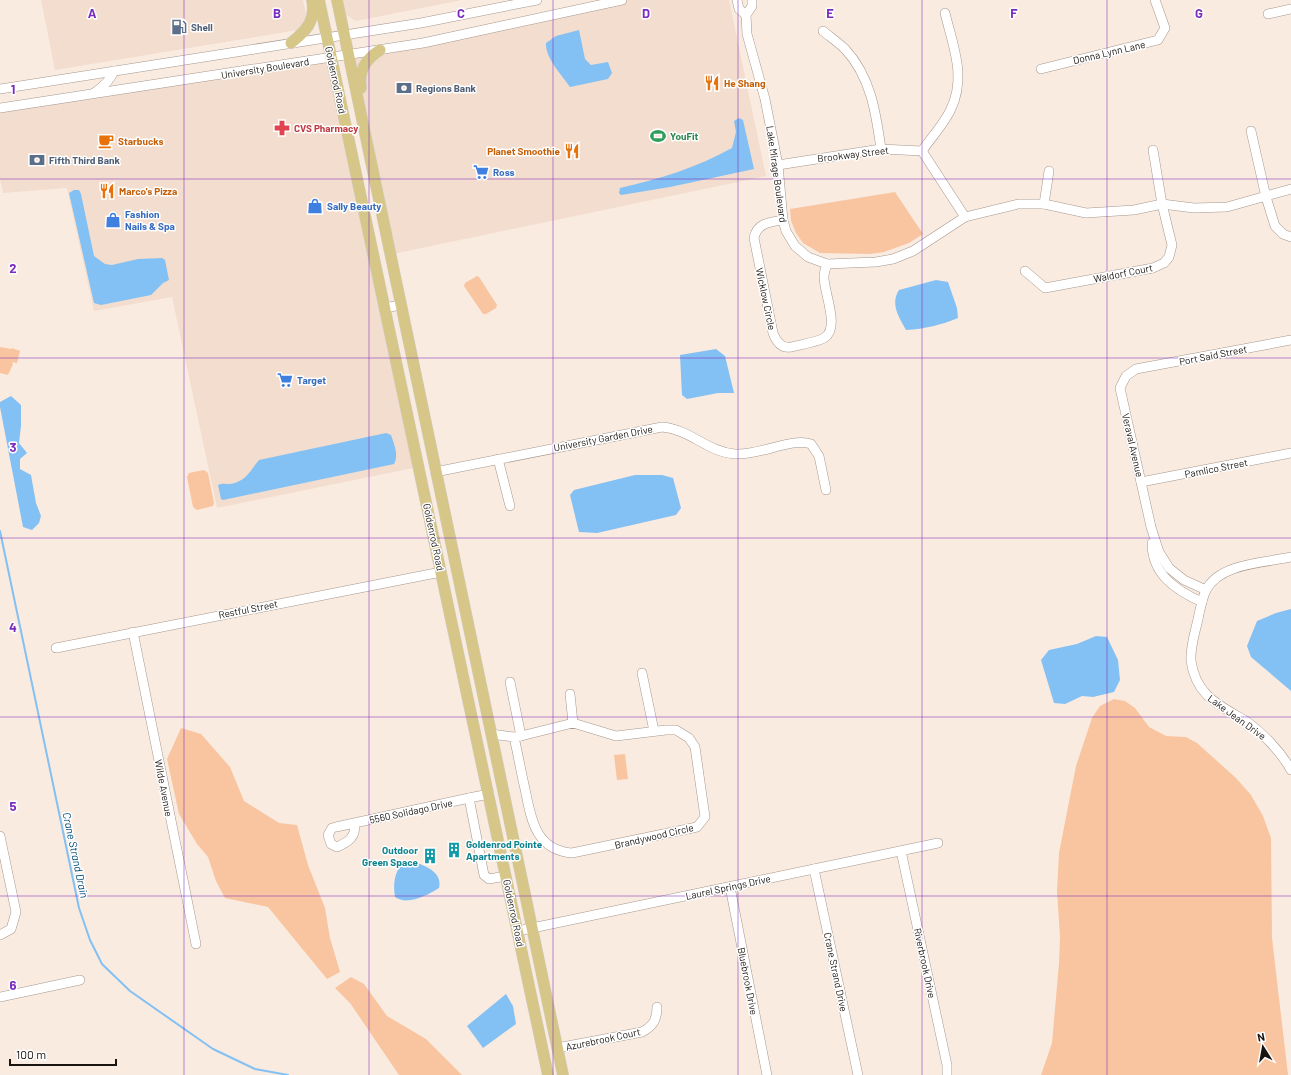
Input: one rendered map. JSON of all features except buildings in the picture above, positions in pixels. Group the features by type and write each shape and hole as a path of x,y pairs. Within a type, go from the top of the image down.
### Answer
{"main road":[{"path":"291,43 304,33 310,25 314,15 312,0"},
{"name":"Goldenrod Road","path":"319,0 548,1075"},
{"name":"Goldenrod Road","path":"337,0 435,472 563,1075"},
{"path":"366,142 367,120 360,75 362,69 371,56 380,50"},
{"path":"401,384 413,405 426,462 435,472"},
{"path":"441,572 451,579 463,636 475,658"},
{"path":"458,651 468,667 480,725 491,734"},
{"path":"523,955 547,1038 558,1048"},
{"path":"543,1049 553,1058 556,1075"}],"street":[{"name":"University Boulevard","path":"0,90 327,38 452,17 537,0"},
{"name":"University Boulevard","path":"0,108 450,38 622,0"},
{"name":"Lake Mirage Boulevard","path":"737,0 738,9 746,15"},
{"name":"Lake Mirage Boulevard","path":"752,0 752,6 746,15 747,34 765,99 778,165 783,220 786,231 794,246 808,257 827,264 876,262 894,259 913,251 965,217 1018,204 1044,204 1086,213 1134,210 1162,204 1194,208 1227,207 1291,189"},
{"name":"Donna Lynn Lane","path":"1041,68 1158,40 1165,28 1155,0"},
{"path":"1268,14 1291,9"},
{"path":"945,13 959,70 960,83 950,111 922,151 965,217"},
{"path":"823,31 844,49 866,82 874,104 881,149"},
{"path":"91,95 104,86 112,77 114,71"},
{"path":"1251,131 1266,196 1275,226 1283,234 1291,237"},
{"name":"Brookway Street","path":"778,165 881,149 922,151"},
{"path":"1153,150 1162,204"},
{"path":"1044,204 1049,171"},
{"name":"Waldorf Court","path":"1025,271 1045,288 1153,268 1164,263 1169,257 1172,245 1162,204"},
{"name":"Wicklow Circle","path":"783,220 766,222 759,227 754,238 773,333 776,340 782,346 789,347 824,338 830,330 832,321 824,277 827,264"},
{"path":"385,308 400,305"},
{"name":"Port Said Street","path":"1136,370 1291,340"},
{"name":"Veraval Avenue","path":"1136,370 1126,376 1120,388 1151,527 1159,552 1169,568 1184,580 1206,590"},
{"name":"University Garden Drive","path":"435,472 646,429 669,428 677,429 719,452 736,454 755,453 799,442 810,444 819,456 826,490"},
{"name":"Pamlico Street","path":"1141,482 1291,453"},
{"path":"498,459 510,506"},
{"name":"Veraval Avenue","path":"1151,527 1152,549 1156,567 1168,583 1184,594 1202,602"},
{"path":"1206,590 1219,574 1229,570 1291,557"},
{"name":"Restful Street","path":"56,648 441,572"},
{"name":"Lake Jean Drive","path":"1206,590 1192,646 1191,660 1195,679 1206,695 1217,705 1247,722 1268,740 1287,762 1291,770"},
{"name":"Wilde Avenue","path":"133,632 196,944"},
{"path":"642,673 654,731"},
{"name":"Brandywood Circle","path":"510,682 518,737 517,752 535,828 548,844 565,853 572,854 697,827 703,821 705,812 698,756 694,744 685,735 676,730 616,736 573,723"},
{"path":"491,734 518,737 573,723 570,694"},
{"name":"5560 Solidago Drive","path":"354,824 489,794"},
{"path":"469,798 484,875 489,879 506,876"},
{"path":"0,836 16,912 12,929 1,935"},
{"name":"Laurel Springs Drive","path":"518,931 938,843"},
{"name":"Riverbrook Drive","path":"901,851 946,1059 947,1075"},
{"name":"Crane Strand Drive","path":"814,869 858,1075"},
{"name":"Bluebrook Drive","path":"730,887 767,1075"},
{"path":"0,997 80,980"},
{"name":"Azurebrook Court","path":"558,1048 642,1032 651,1028 657,1018 657,1008"}],"shaded area":[{"path":"41,0 303,0 307,18 298,30 55,70"},
{"path":"343,0 462,0 356,21 346,15"},
{"path":"622,0 729,0 766,176 393,254 349,55"},
{"path":"331,58 418,467 217,508 172,297 94,311 67,188 3,193 0,179 0,110"},
{"path":"895,192 923,234 909,243 884,252 870,254 820,253 803,243 796,233 791,221 790,209"},
{"path":"477,276 497,305 496,308 486,314 483,314 464,286 465,283"},
{"path":"0,347 12,348 20,351 17,363 12,362 13,364 8,375 0,373"},
{"path":"204,470 208,473 214,503 213,506 197,510 193,507 187,477 189,473"},
{"path":"1114,699 1125,701 1135,708 1149,727 1166,736 1186,737 1197,743 1236,778 1251,795 1263,816 1271,838 1272,938 1288,1075 1041,1075 1052,1043 1059,963 1060,937 1057,891 1059,853 1076,766 1092,718 1100,706"},
{"path":"181,728 201,734 230,767 244,801 279,823 297,825 308,865 325,908 330,938 340,972 327,979 268,907 225,898 216,881 208,857 197,844 179,814 167,759"},
{"path":"625,754 628,779 617,780 614,755"},
{"path":"351,977 364,984 387,1016 426,1039 462,1075 399,1075 350,1003 335,988"}],"water":[{"path":"579,30 585,59 591,65 608,62 612,73 608,79 570,87 548,55 546,43 556,36"},
{"path":"739,118 743,120 754,169 670,187 621,195 619,193 620,188 649,181 691,167 732,148 736,132 734,121"},
{"path":"74,190 79,190 81,194 94,256 105,264 112,265 138,259 162,258 165,260 169,280 163,283 151,295 101,305 94,303 69,193"},
{"path":"936,280 948,282 957,308 958,318 920,329 906,330 898,315 895,305 896,295 899,290"},
{"path":"716,349 725,356 734,393 718,393 687,399 682,395 680,355"},
{"path":"11,396 21,405 19,443 27,453 20,459 20,469 31,475 36,503 41,516 39,523 32,530 23,527 0,407 0,402"},
{"path":"386,433 391,435 395,446 396,457 394,464 223,500 221,499 218,485 240,481 259,460"},
{"path":"635,475 662,475 673,478 681,508 676,515 597,533 579,532 570,495 574,490"},
{"path":"1291,609 1291,691 1251,657 1247,646 1257,621 1276,613"},
{"path":"1096,636 1107,637 1118,660 1120,680 1114,692 1093,697 1082,696 1065,704 1054,703 1041,660 1049,650 1077,644"},
{"path":"410,861 426,866 435,873 438,877 439,888 429,894 411,900 395,897 394,883 396,874 403,862"},
{"path":"506,994 513,1006 516,1024 483,1048 467,1026"}],"waterway":[{"name":"Crane Strand Drain","path":"0,531 79,908 90,940 102,964 130,991 213,1049 255,1069 288,1075"}],"place":[{"name":"Shell","path":"179,27"},
{"name":"He Shang","path":"712,83"},
{"name":"Regions Bank","path":"404,88"},
{"name":"CVS Pharmacy","path":"282,128"},
{"name":"YouFit","path":"658,136"},
{"name":"Starbucks","path":"106,141"},
{"name":"Planet Smoothie","path":"572,151"},
{"name":"Fifth Third Bank","path":"37,160"},
{"name":"Ross","path":"481,172"},
{"name":"Marco's Pizza","path":"107,191"},
{"name":"Sally Beauty","path":"315,206"},
{"name":"Fashion Nails & Spa","path":"113,220"},
{"name":"Target","path":"285,380"},
{"name":"Goldenrod Pointe Apartments","path":"454,850"},
{"name":"Outdoor Green Space","path":"430,856"}]}
